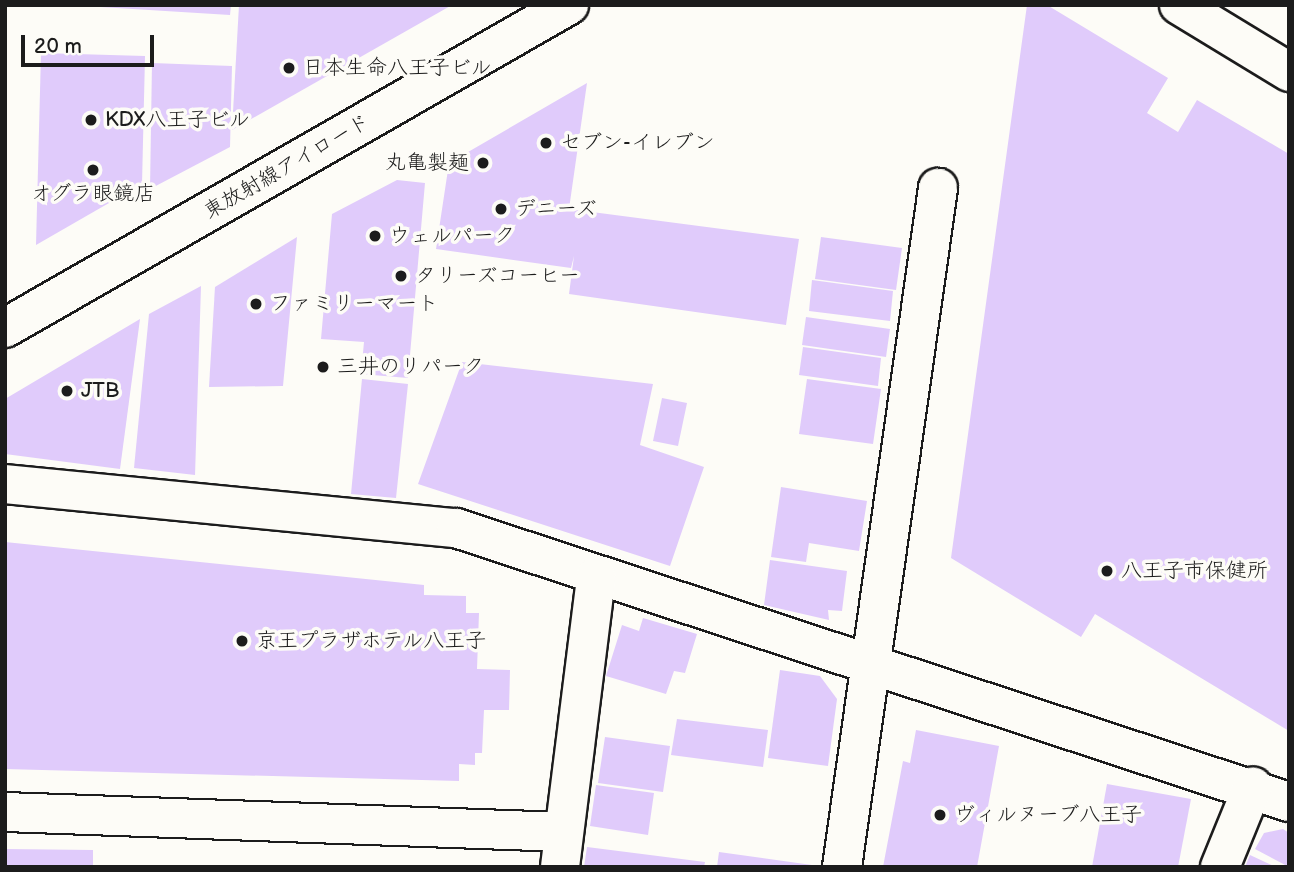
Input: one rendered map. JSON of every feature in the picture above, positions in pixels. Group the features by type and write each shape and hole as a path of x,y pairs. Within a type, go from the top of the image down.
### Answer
{"street":[{"name":"東放射線アイロード","path":"5,328 569,5"},
{"path":"1178,5 1289,72"},
{"path":"842,867 868,664 938,188"},
{"path":"5,484 456,528 596,576 1253,786 1289,802"},
{"path":"5,812 562,850 596,576"},
{"path":"1220,867 1253,786"}],"building":[{"path":"68,5 231,5 230,15"},
{"name":"日本生命八王子ビル","path":"239,5 452,5 232,130"},
{"path":"1027,5 1047,5 1168,78 1147,113 1178,132 1197,100 1289,154 1289,731 1095,614 1081,637 951,558"},
{"name":"KDX八王子ビル","path":"41,53 145,56 142,184 36,245"},
{"path":"152,63 232,66 230,147 150,189"},
{"path":"587,83 569,209 799,239 786,325 569,294 574,256 571,268 436,249 449,163"},
{"path":"397,180 425,183 408,378 361,374 364,342 321,339 332,214"},
{"path":"297,237 283,386 209,387 215,287"},
{"path":"821,237 902,248 896,290 815,279"},
{"path":"812,280 893,291 890,321 809,311"},
{"path":"201,286 195,475 134,468 149,314"},
{"path":"806,317 890,329 886,357 802,345"},
{"path":"140,319 120,469 5,454 5,399"},
{"path":"803,347 881,358 878,386 799,375"},
{"path":"462,362 653,384 640,445 704,467 670,566 418,484"},
{"path":"362,379 408,384 396,498 351,494"},
{"path":"807,379 881,389 873,444 799,434"},
{"path":"662,398 687,403 678,446 653,441"},
{"path":"781,487 867,501 859,551 809,543 806,562 771,557"},
{"name":"京王プラザホテル八王子","path":"5,542 424,585 424,595 466,596 466,613 479,613 477,669 510,670 509,710 484,710 482,753 475,753 475,765 459,764 459,781 5,769"},
{"path":"770,560 847,571 842,611 828,610 829,620 764,605"},
{"path":"643,618 697,634 685,673 674,671 666,694 606,676 622,625 639,631"},
{"path":"780,670 820,676 837,699 828,766 768,758"},
{"path":"677,719 768,730 763,767 671,755"},
{"name":"ヴィルヌーブ八王子","path":"916,730 999,746 977,867 883,867 903,761 910,763"},
{"path":"605,737 670,746 663,792 598,783"},
{"name":"ヴィルヌーブ八王子","path":"1107,784 1191,799 1178,867 1092,867"},
{"path":"596,785 654,793 648,835 590,826"},
{"path":"1283,829 1289,833 1289,867 1255,849 1264,833"},
{"path":"587,847 705,862 704,867 584,867"},
{"path":"5,849 93,850 93,867 5,867"},
{"path":"719,852 812,865 812,867 717,867"},
{"path":"1250,855 1276,867 1245,867"}],"place":[{"name":"日本生命八王子ビル","path":"289,68"},
{"name":"KDX八王子ビル","path":"91,120"},
{"name":"セブン-イレブン","path":"546,143"},
{"name":"丸亀製麺","path":"483,163"},
{"name":"オグラ眼鏡店","path":"93,170"},
{"name":"デニーズ","path":"501,209"},
{"name":"ウェルパーク","path":"375,236"},
{"name":"タリーズコーヒー","path":"401,276"},
{"name":"ファミリーマート","path":"256,304"},
{"name":"三井のリパーク","path":"323,367"},
{"name":"JTB","path":"67,391"},
{"name":"八王子市保健所","path":"1107,571"},
{"name":"京王プラザホテル八王子","path":"242,641"},
{"name":"ヴィルヌーブ八王子","path":"940,815"}]}
